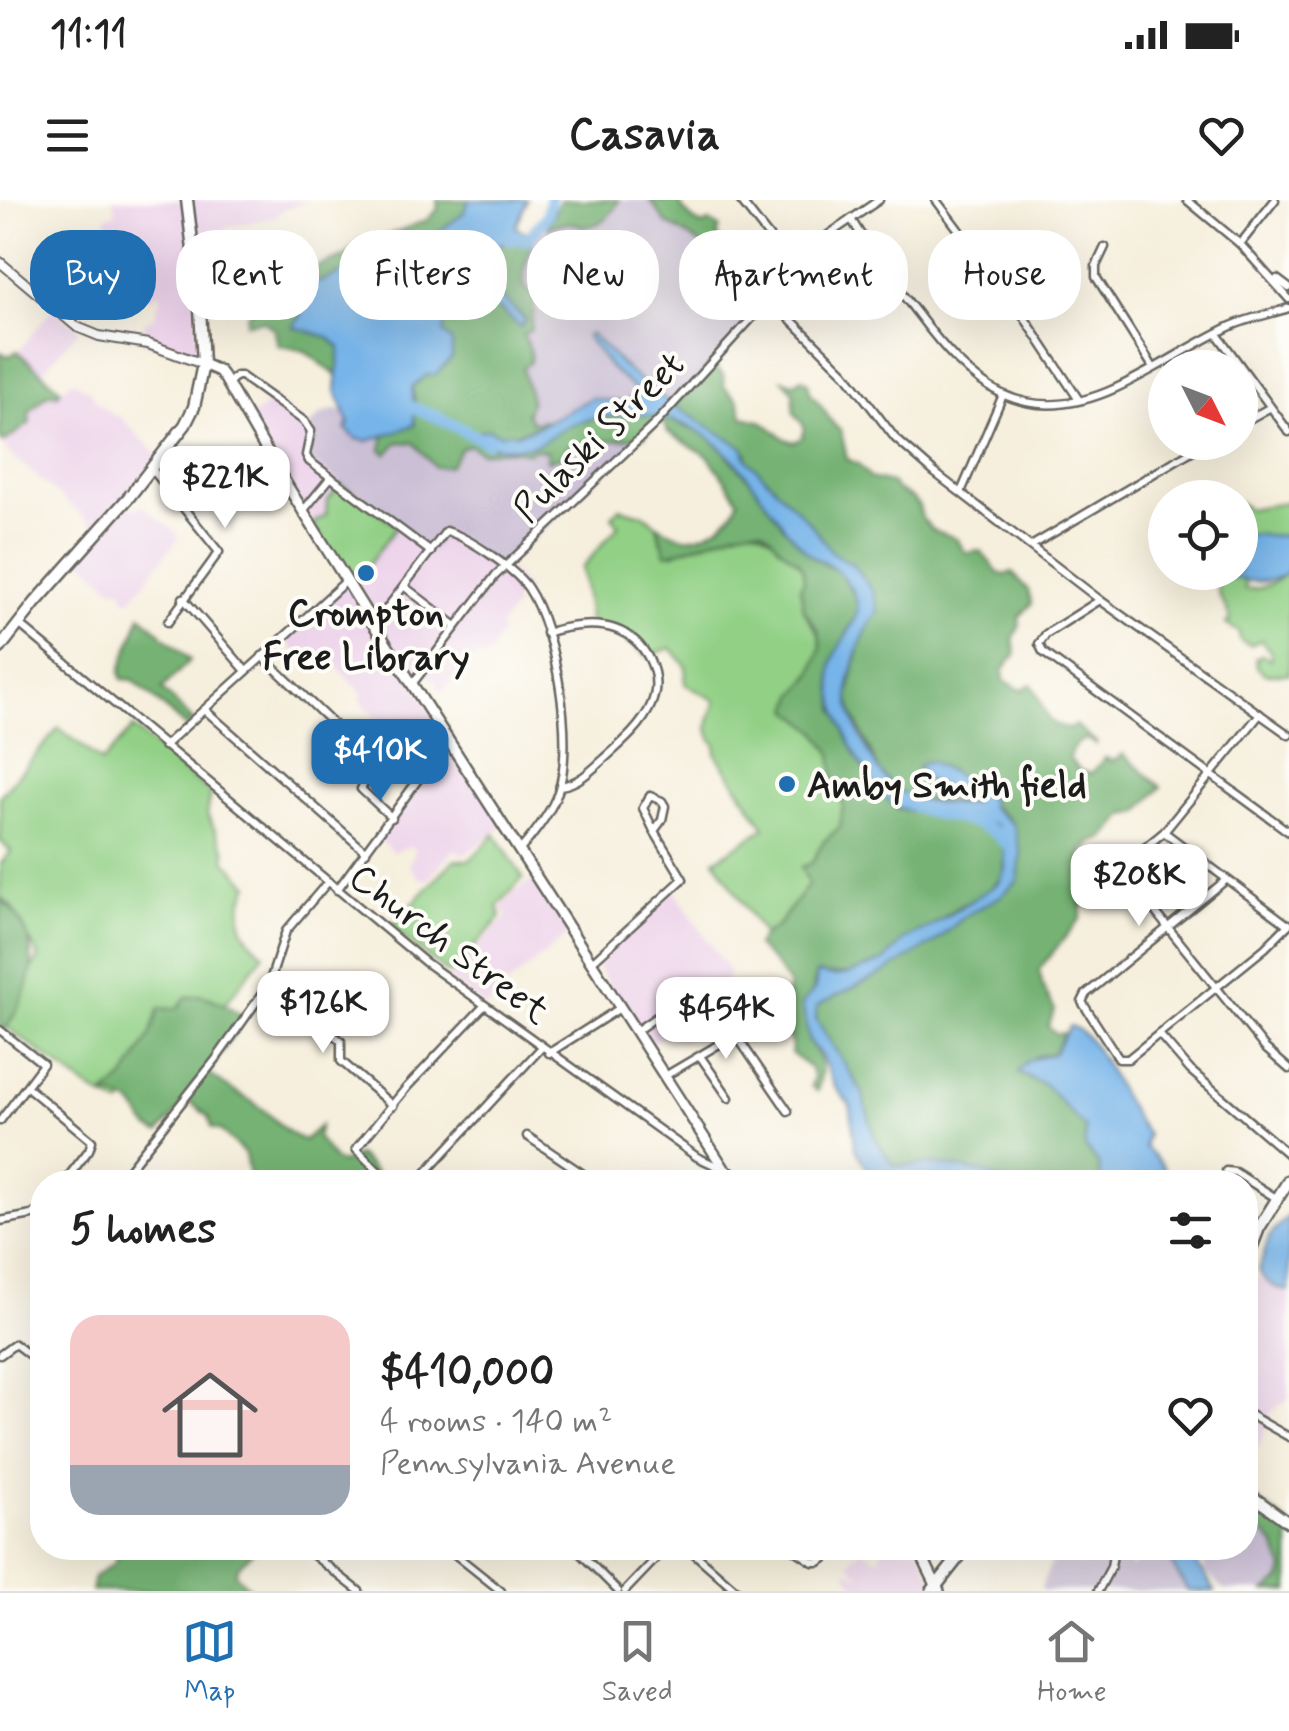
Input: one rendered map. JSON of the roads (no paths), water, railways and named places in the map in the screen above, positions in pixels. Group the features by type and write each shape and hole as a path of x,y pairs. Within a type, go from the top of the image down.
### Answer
{"main road":[{"path":"0,648 152,469 190,416 203,364 187,200"},
{"path":"203,364 219,371 228,384 374,624 724,1170"},
{"path":"1258,1231 1289,1180"},
{"path":"1258,1500 1289,1523"},
{"path":"923,1560 936,1589"},
{"path":"936,1589 957,1560"}],"street":[{"path":"740,200 764,230"},
{"name":"Pulaski Street","path":"835,230 879,200"},
{"path":"936,200 1018,308 1079,400"},
{"path":"1187,200 1240,244 1289,299"},
{"path":"1240,244 1275,200"},
{"path":"851,219 880,265 952,357 975,380 1003,395 1037,404 1079,400 1112,390 1148,370"},
{"path":"1105,247 1096,276 1148,359"},
{"path":"0,262 77,327 99,336 148,344 203,364"},
{"path":"1260,266 1289,288"},
{"path":"1186,350 1233,325 1289,308"},
{"name":"Pulaski Street","path":"413,683 505,566 656,423 751,320"},
{"path":"791,320 845,373 896,438 935,473 1100,600 1289,735"},
{"path":"1217,334 1289,432"},
{"path":"228,384 242,376 304,422 312,439 307,458 431,552"},
{"path":"962,492 1003,395"},
{"path":"1258,414 1270,408"},
{"path":"1031,546 1177,460"},
{"path":"152,469 219,552 168,622"},
{"path":"303,511 331,477"},
{"path":"374,624 446,531 505,566 526,586 546,633 566,728 560,786 550,808 520,850"},
{"path":"164,746 347,580"},
{"path":"405,587 456,626"},
{"path":"183,598 246,671"},
{"path":"1100,600 1046,634 1039,644 1043,652 1289,832"},
{"name":"Church Street","path":"19,624 425,962 697,1157 724,1170"},
{"path":"546,633 591,626 615,629 646,653 656,681 646,714 624,740 594,768 570,785 560,786"},
{"path":"262,656 375,764 361,790 392,818"},
{"path":"205,710 366,852"},
{"path":"1260,714 1164,832 1120,868 1265,1048 1289,1069"},
{"path":"337,890 448,738"},
{"path":"592,962 683,880 654,831 643,808 650,796 665,806 654,831"},
{"path":"1164,832 1289,925 1128,1059 1119,1058 1082,1002 1096,984 1226,880"},
{"path":"133,1170 130,1168 270,982 286,931 327,883"},
{"path":"270,982 340,1040 341,1061 393,1106"},
{"path":"636,1031 702,986"},
{"path":"377,1170 356,1149 484,1005"},
{"path":"429,1170 545,1050 621,1007"},
{"path":"665,1076 767,1016"},
{"path":"0,1030 43,1064 0,1122"},
{"path":"1158,1034 1185,1066 1289,1154"},
{"path":"736,1035 788,1111"},
{"path":"700,1056 728,1098"},
{"path":"27,1088 92,1142 72,1170"},
{"path":"527,1136 577,1170"},
{"path":"1258,1187 1276,1198"},
{"path":"0,1221 30,1215"},
{"path":"0,1355 14,1344 30,1356"},
{"path":"1258,1419 1289,1437"},
{"path":"319,1560 358,1591"},
{"path":"462,1560 501,1591"},
{"path":"588,1560 621,1591 653,1560"},
{"path":"701,1560 736,1591"},
{"path":"1098,1591 1111,1560"}],"water":[{"path":"469,200 527,200 516,227 527,238 507,242 507,230 441,230 463,214"},
{"path":"339,274 339,320 446,320 443,332 452,342 452,358 435,375 427,375 412,387 415,425 368,441 356,439 346,429 349,423 336,391 340,347 328,337 293,327 298,320 319,320 319,282"},
{"path":"507,302 526,320 521,327 507,316"},
{"path":"591,334 629,372 674,406 743,447 748,460 811,524 833,553 852,564 873,591 878,612 857,653 849,698 867,749 891,784 906,795 925,801 973,803 970,797 928,781 917,767 929,761 970,782 990,799 991,807 1014,825 1021,854 1018,881 1001,896 965,916 935,942 817,1007 816,1019 862,1092 874,1136 891,1163 968,1170 866,1167 855,1147 850,1105 809,1041 802,1004 815,989 817,973 849,974 884,961 904,940 999,883 1005,868 1003,839 996,825 969,816 901,809 870,778 847,738 831,675 834,658 857,611 856,598 831,566 814,558 798,542 750,479 708,437 676,421 622,415 570,425 530,446 494,447 471,439 476,432 488,429 501,435 535,428 592,398 626,403 637,391 610,368 586,336"},
{"path":"1258,535 1289,536 1289,571 1258,582"},
{"path":"1070,1026 1080,1031 1100,1056 1147,1134 1145,1147 1165,1170 1100,1170 1085,1147 1085,1128 1045,1085 1018,1072 1028,1060 1053,1054"},
{"path":"1289,1215 1289,1291 1271,1284 1259,1270 1269,1237"},
{"path":"1169,1560 1195,1560 1215,1591 1188,1591"}],"waterway":[{"path":"507,238 527,240 547,216 550,200"},
{"path":"400,403 487,442"},
{"path":"904,800 930,812 986,827 1009,847"}],"place":[{"name":"Crompton Free Library","path":"366,573"},
{"name":"Amby Smith field","path":"787,784"}]}
